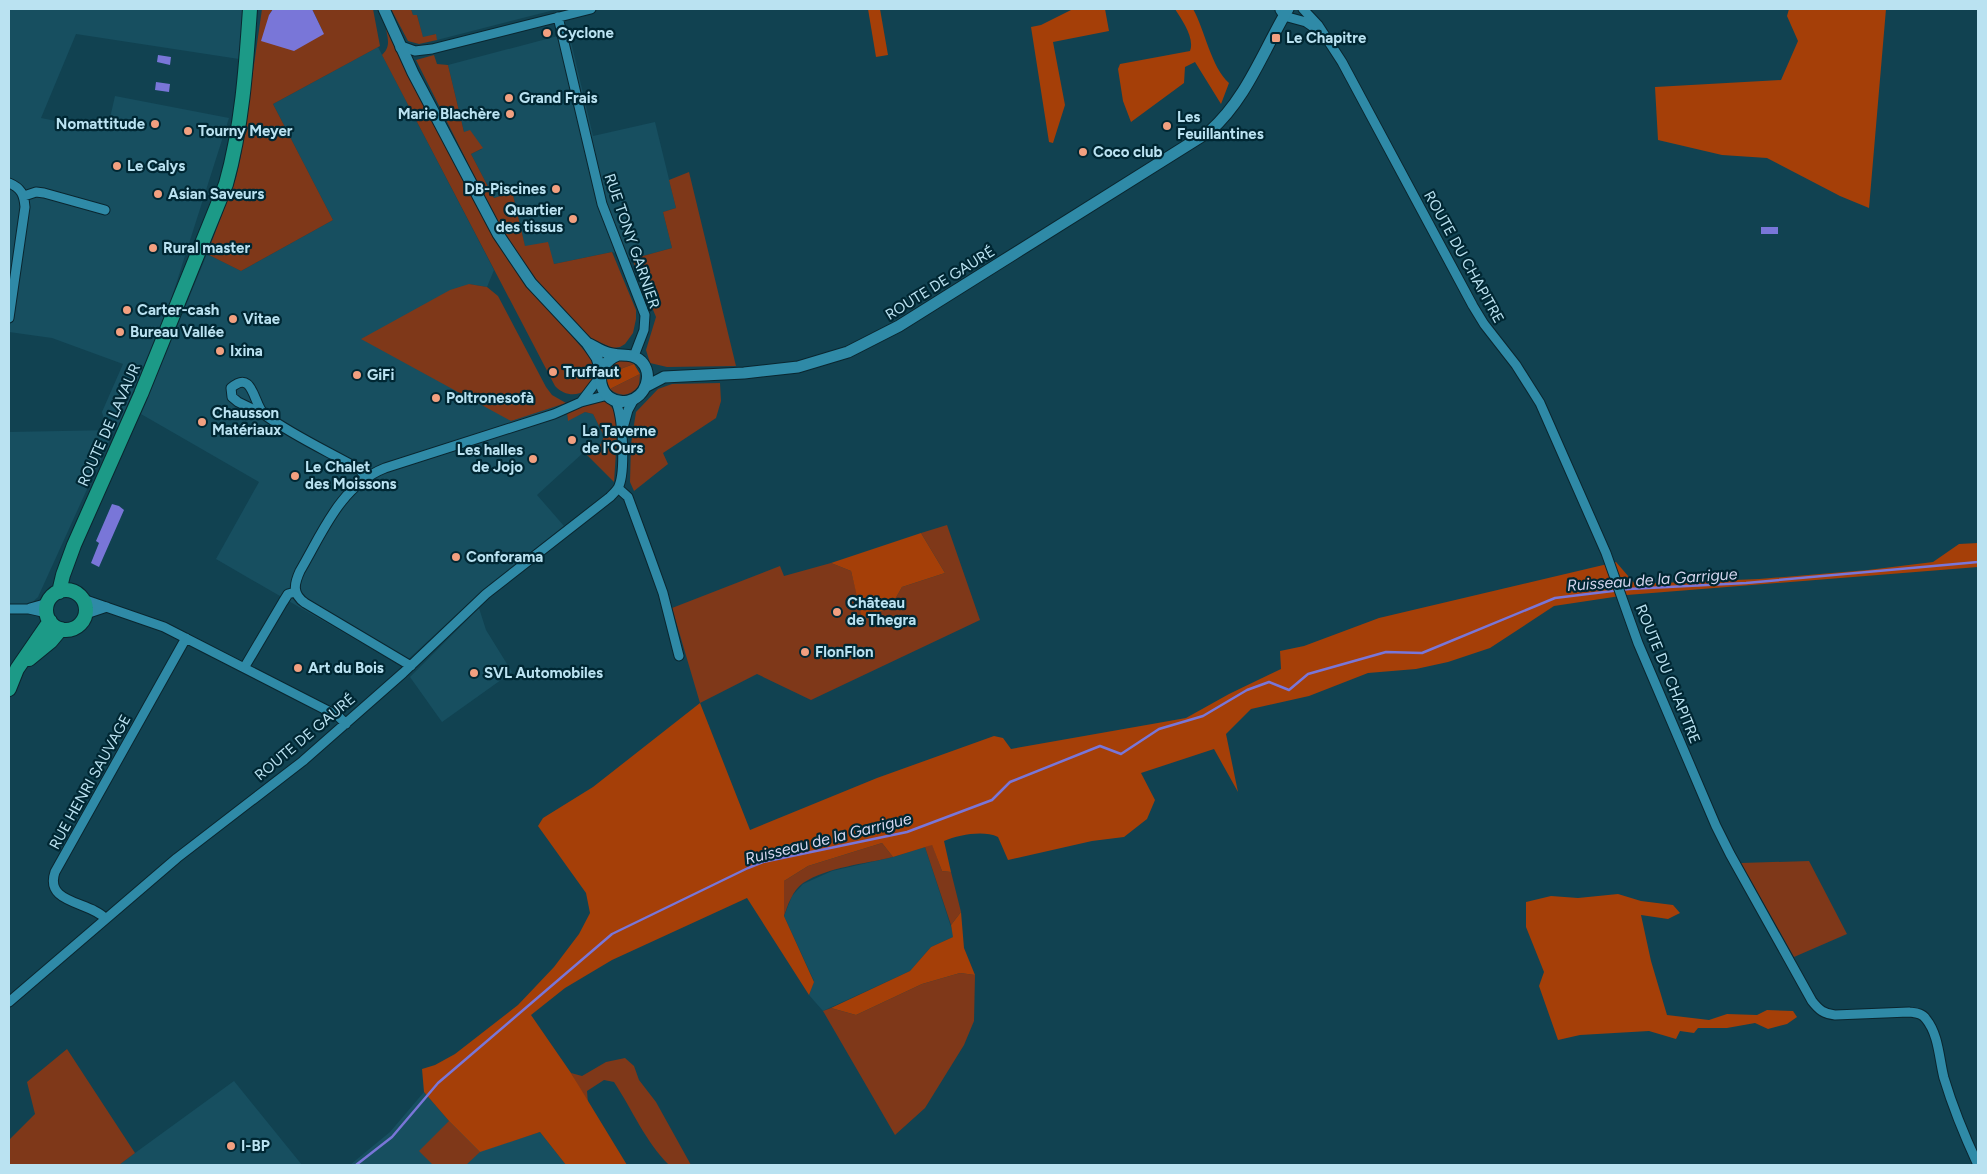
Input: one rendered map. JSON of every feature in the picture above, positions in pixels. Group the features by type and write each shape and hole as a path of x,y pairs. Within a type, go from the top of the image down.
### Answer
{"main road":[{"name":"ROUTE DE LAVAUR","path":"72,594 74,545 141,394 226,184 234,152 246,60 250,9"},
{"name":"ROUTE DE LAVAUR","path":"246,60 257,9"},
{"path":"9,689 17,669 48,612 52,596 72,594 85,604 86,614 83,622 69,630 61,630 50,642 17,669"},
{"path":"48,612 61,630"}],"street":[{"path":"384,9 400,48 498,234 531,283 587,343 596,358 601,374 602,387 620,411 622,431 621,479 618,488 628,497 649,554 663,593 679,656"},
{"path":"400,48 421,51 591,9"},
{"name":"ROUTE DU CHAPITRE","path":"1303,9 1325,35 1342,62 1473,306 1484,324 1516,365 1540,403 1606,553 1638,642 1716,826 1812,1001 1826,1014 1909,1012 1921,1014 1926,1018 1935,1037 1952,1103 1978,1165"},
{"name":"ROUTE DU CHAPITRE","path":"1283,11 1306,22 1325,35"},
{"name":"ROUTE DE GAURÉ","path":"645,387 664,377 744,374 798,367 837,356 864,345 923,312 1210,131 1233,108 1243,93 1283,11"},
{"name":"RUE TONY GARNIER","path":"558,17 602,204 645,315 644,330 634,356"},
{"path":"9,183 17,187 24,196 26,206 9,318"},
{"path":"24,196 36,192 44,192 105,210"},
{"path":"587,343 609,353 634,356 644,366 647,376 645,387 634,399 628,410 622,431"},
{"path":"581,402 601,374 607,361 618,355"},
{"name":"ROUTE DE GAURÉ","path":"644,366 678,376"},
{"path":"411,666 304,603 295,592 296,580 300,571 349,491 366,477 385,468 554,414 581,402 611,398 627,401 634,399"},
{"path":"263,414 359,469 366,477"},
{"name":"ROUTE DE GAURÉ","path":"9,1002 177,858 288,774 411,666 486,594 606,500 618,488"},
{"path":"244,668 282,602 288,594 295,592"},
{"path":"72,594 164,627 338,716 346,724"},
{"path":"86,614 107,607"},
{"path":"9,609 29,608 48,612"},
{"name":"RUE HENRI SAUVAGE","path":"106,919 96,911 63,897 54,887 52,880 186,638"}],"shaded area":[{"path":"9,9 245,9 239,59 76,34 41,118 107,131 115,96 229,118 170,303 118,427 105,423 102,412 123,364 52,338 9,332"},
{"path":"262,9 273,9 269,15 323,32 312,9 373,9 380,46 273,104 333,220 241,271 207,254 236,178"},
{"path":"273,9 312,9 324,34 294,51 261,41 269,15"},
{"path":"391,9 411,9 413,15 417,15 423,37 436,34 437,40 419,44 408,41"},
{"path":"411,9 558,9 437,40 435,34 423,38 417,15 413,15"},
{"path":"868,9 880,9 888,55 876,57"},
{"path":"1073,9 1105,9 1109,31 1053,42 1065,105 1053,143 1049,142 1031,27 1041,25"},
{"path":"1175,9 1193,9 1217,68 1229,83 1221,104 1195,62 1185,67 1184,83 1131,122 1123,101 1118,69 1120,64 1190,51 1191,40"},
{"path":"1789,9 1886,9 1869,208 1840,196 1767,158 1722,155 1658,140 1655,87 1781,80 1798,41 1787,16"},
{"path":"385,24 400,58 478,209 509,262 593,361 595,377 583,392 577,394 566,393 555,386 382,55 388,44"},
{"path":"569,33 593,136 655,122 676,208 663,212 672,248 632,259 612,252 554,264 525,247 513,195 510,193 494,198 471,154 482,149 464,132 448,65"},
{"path":"378,47 494,270 487,287 469,284 511,421 566,403 568,420 585,412 593,414 604,436 601,444 584,452 537,495 564,526 484,589 401,666 216,559 259,482 141,414 207,254 241,271 333,220 273,104"},
{"path":"158,55 171,57 170,65 157,62"},
{"path":"434,55 437,64 448,65 464,132 470,130 483,148 471,154 494,198 510,193 513,195 525,246 548,242 554,264 612,252 636,310 633,333 625,344 613,348 592,339 574,323 527,270 503,233 416,60"},
{"path":"156,82 170,84 169,92 155,90"},
{"path":"689,172 736,366 667,367 650,363 646,350 656,317 632,259 672,248 663,212 676,208 669,180"},
{"path":"1761,227 1778,227 1778,234 1761,234"},
{"path":"469,284 487,287 498,296 546,387 552,395 566,403 511,421 361,339 450,290"},
{"path":"626,360 634,364 623,368 606,379 607,371 614,363"},
{"path":"634,364 640,374 610,389 606,379 623,368"},
{"path":"640,374 639,385 633,392 622,395 610,389"},
{"path":"720,383 721,401 716,418 663,453 668,464 634,491 630,482 631,444 636,412 658,389 672,384"},
{"path":"605,400 613,409 618,422 614,482 584,452 601,444 604,436 593,414 585,412 568,421 567,413 590,403"},
{"path":"114,430 38,597 22,612 9,612 9,432"},
{"path":"112,504 124,510 99,567 91,563 99,543 96,541"},
{"path":"947,525 980,620 811,700 757,674 700,703 672,608 780,566 784,576 831,563 851,571 863,618 890,608 902,587 945,573 921,533"},
{"path":"921,533 945,573 902,587 890,608 862,618 851,571 831,563"},
{"path":"1978,543 1978,567 1627,595 1554,606 1490,648 1448,662 1416,669 1368,673 1309,696 1251,709 1226,734 1238,792 1214,749 1141,773 1155,800 1147,819 1124,837 1092,841 1008,860 998,837 985,834 964,835 944,841 951,872 942,871 932,845 893,857 882,843 808,866 784,881 784,916 814,982 809,995 747,898 612,960 565,988 531,1015 571,1073 627,1165 566,1165 540,1132 480,1152 449,1121 424,1092 422,1069 435,1065 455,1054 518,1005 554,967 579,934 590,913 586,893 538,826 543,818 593,787 700,703 750,830 877,778 994,736 1003,738 1011,749 1186,718 1229,694 1281,669 1280,651 1304,646 1379,618 1616,562 1635,584 1759,579 1868,570 1933,562 1959,544"},
{"path":"479,608 486,630 512,672 442,722 410,677"},
{"path":"882,843 893,857 824,873 803,883 791,898 784,916 784,881 808,866"},
{"path":"932,844 942,871 951,872 961,912 951,925 925,847"},
{"path":"925,847 953,937 931,947 910,971 823,1011 809,995 814,981 784,916 792,896 803,884 832,871 893,857"},
{"path":"1809,861 1847,934 1794,957 1741,863"},
{"path":"1618,894 1641,901 1673,905 1680,913 1668,919 1641,915 1651,961 1667,1015 1709,1020 1727,1014 1757,1015 1767,1010 1793,1011 1797,1017 1787,1024 1768,1029 1755,1023 1727,1028 1698,1028 1694,1033 1680,1031 1676,1039 1649,1031 1580,1035 1558,1040 1539,986 1544,972 1526,927 1526,902 1551,896 1578,898"},
{"path":"961,912 964,948 975,975 960,973 922,984 856,1015 831,1008 910,971 931,947 953,937 951,925"},
{"path":"960,973 975,975 974,1021 964,1045 925,1108 895,1135 823,1011 831,1008 856,1015 922,984"},
{"path":"67,1049 135,1153 119,1165 9,1165 9,1140 35,1114 27,1082"},
{"path":"625,1058 634,1066 639,1080 656,1102 691,1165 669,1165 646,1136 614,1082 604,1080 587,1091 588,1103 571,1073 582,1076 606,1062"},
{"path":"234,1081 302,1165 119,1165 135,1153"},
{"path":"424,1092 449,1121 480,1151 540,1132 566,1165 350,1165 390,1132"},
{"path":"449,1121 480,1152 466,1165 433,1165 419,1151"}],"waterway":[{"name":"Ruisseau de la Garrigue","path":"356,1165 392,1137 438,1083 612,934 763,862 907,832 992,800 1010,782 1100,746 1121,754 1159,729 1203,716 1247,690 1269,682 1289,690 1308,674 1386,652 1422,653 1555,598 1629,589 1746,583 1978,562"}],"place":[{"name":"Cyclone","path":"547,33"},
{"name":"Le Chapitre","path":"1276,38"},
{"name":"Grand Frais","path":"509,98"},
{"name":"Marie Blachère","path":"510,114"},
{"name":"Nomattitude","path":"155,124"},
{"name":"Les Feuillantines","path":"1167,126"},
{"name":"Tourny Meyer","path":"188,131"},
{"name":"Coco club","path":"1083,152"},
{"name":"Le Calys","path":"117,166"},
{"name":"DB-Piscines","path":"556,189"},
{"name":"Asian Saveurs","path":"158,194"},
{"name":"Quartier des tissus","path":"573,219"},
{"name":"Rural master","path":"153,248"},
{"name":"Carter-cash","path":"127,310"},
{"name":"Vitae","path":"233,319"},
{"name":"Bureau Vallée","path":"120,332"},
{"name":"Ixina","path":"220,351"},
{"name":"Truffaut","path":"553,372"},
{"name":"GiFi","path":"357,375"},
{"name":"Poltronesofà","path":"436,398"},
{"name":"Chausson Matériaux","path":"202,422"},
{"name":"La Taverne de l'Ours","path":"572,440"},
{"name":"Les halles de Jojo","path":"533,459"},
{"name":"Le Chalet des Moissons","path":"295,476"},
{"name":"Conforama","path":"456,557"},
{"name":"Château de Thegra","path":"837,612"},
{"name":"FlonFlon","path":"805,652"},
{"name":"Art du Bois","path":"298,668"},
{"name":"SVL Automobiles","path":"474,673"},
{"name":"I-BP","path":"231,1146"}]}
